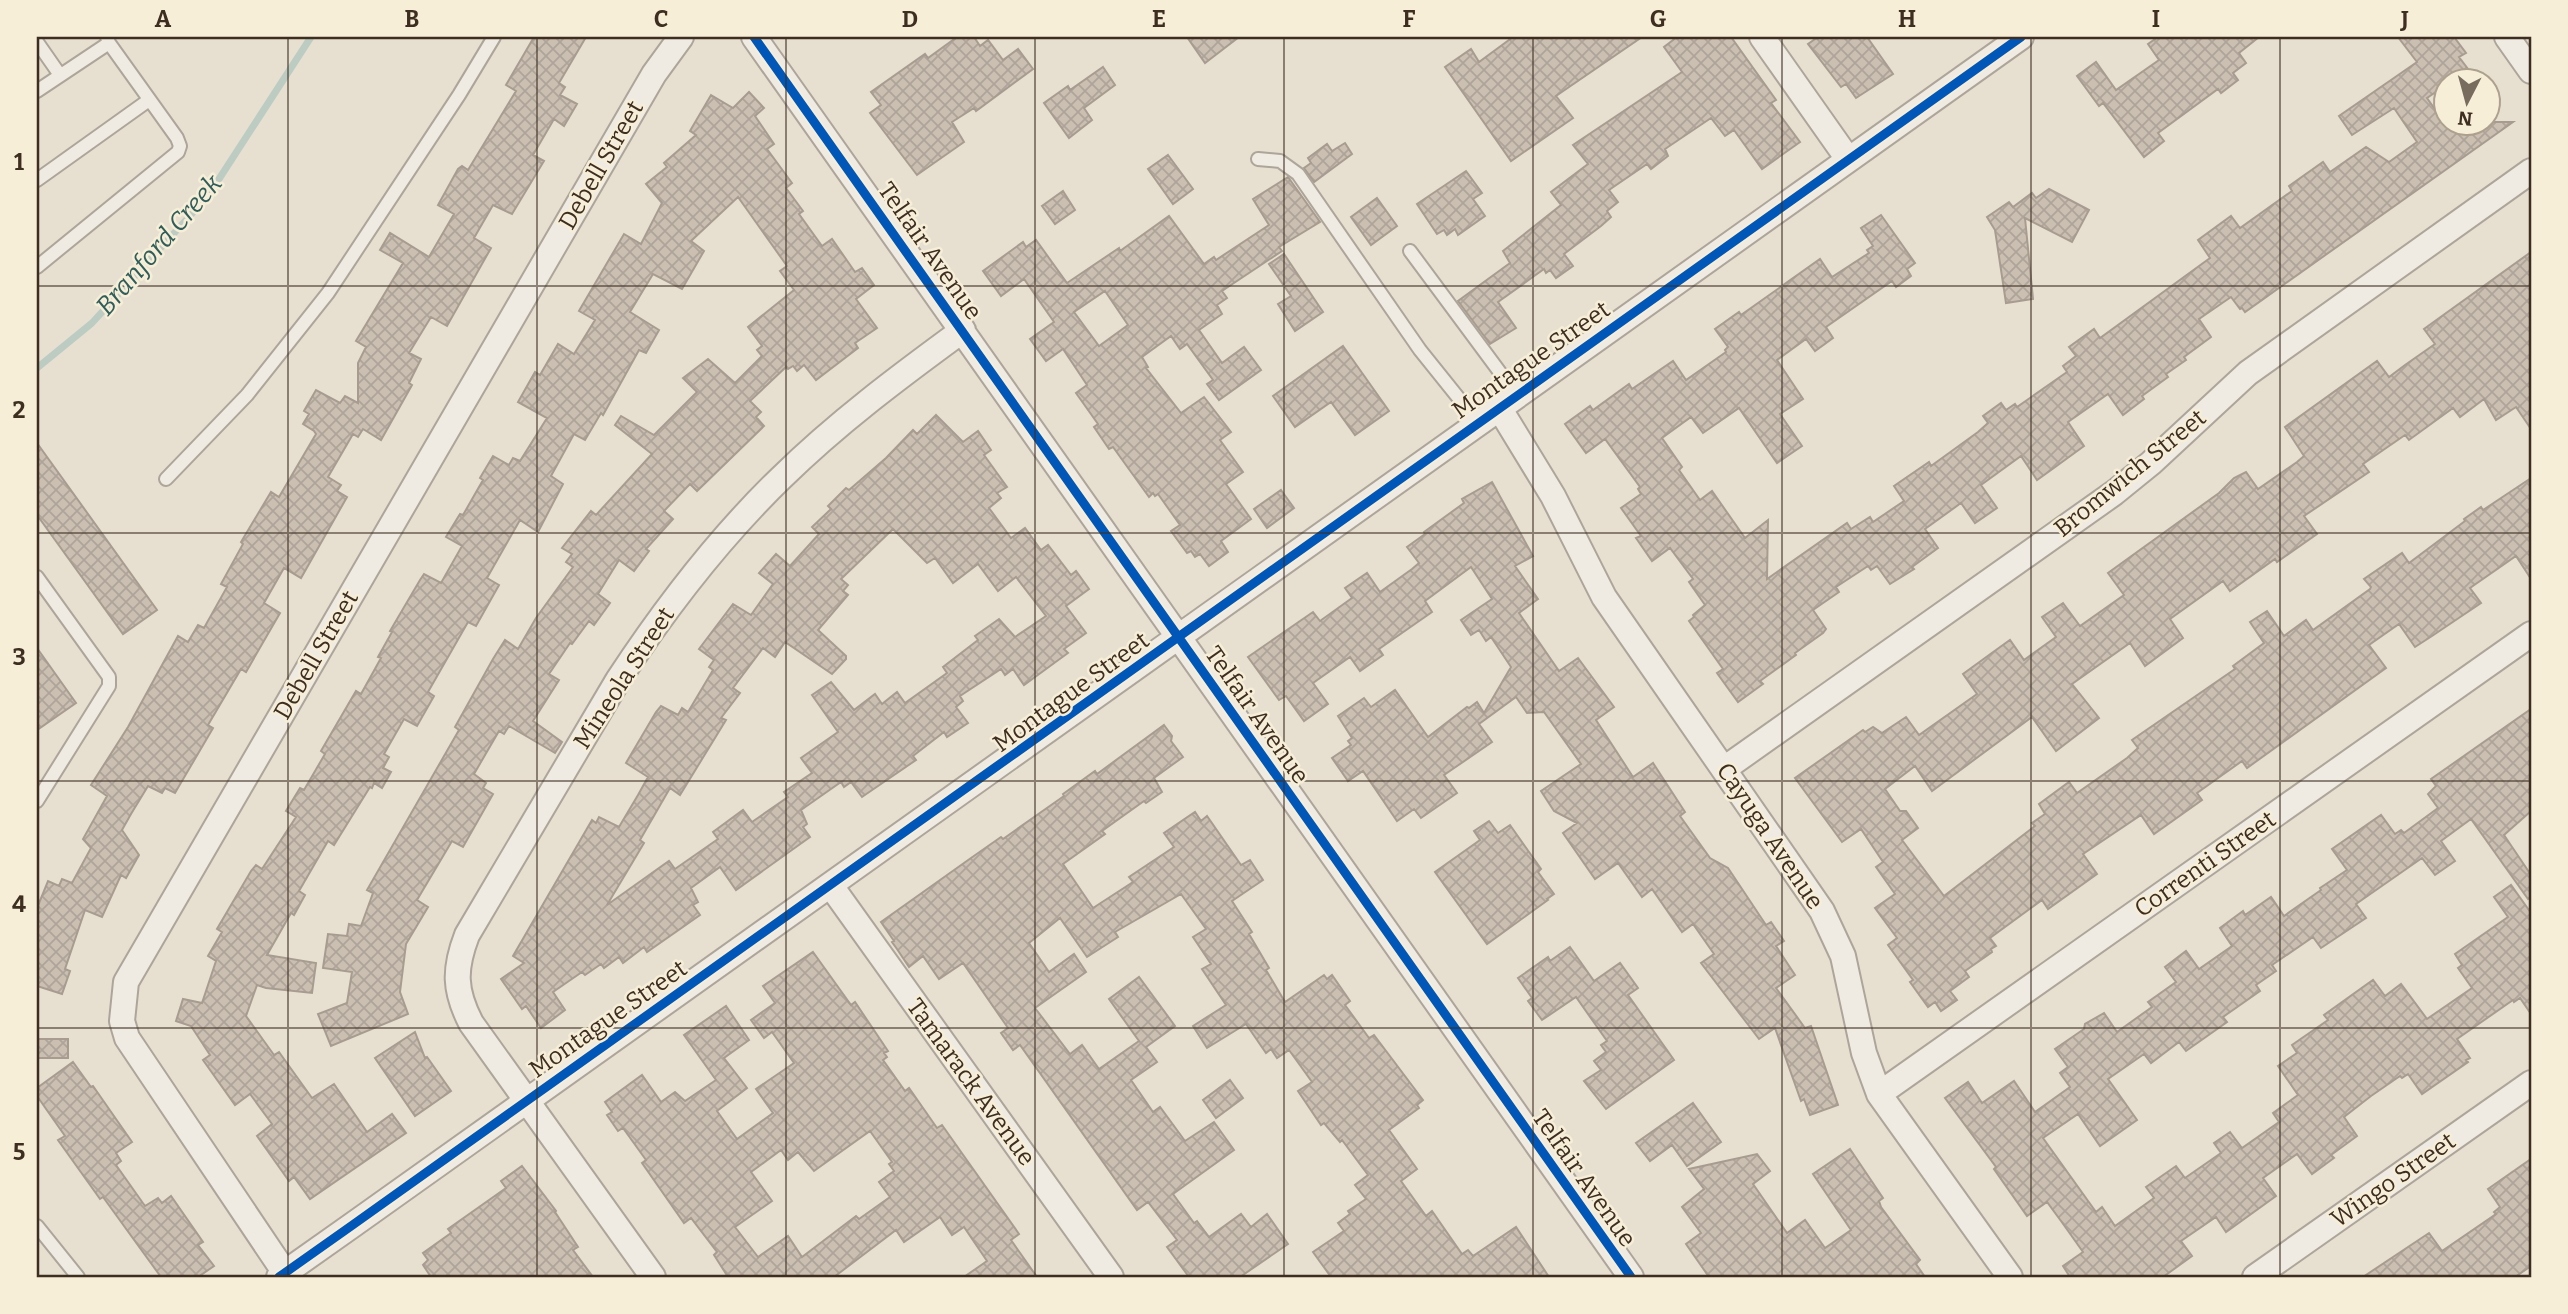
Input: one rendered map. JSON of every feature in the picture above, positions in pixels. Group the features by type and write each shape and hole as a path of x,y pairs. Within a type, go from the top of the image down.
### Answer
{"street":[{"name":"Debell Street","path":"282,1275 132,1046 122,1021 126,982 640,98 666,54 681,37"},
{"name":"Telfair Avenue","path":"754,37 1631,1277"},
{"path":"1762,37 1848,159"},
{"name":"Montague Street","path":"282,1275 1179,638 1477,421 2021,37"},
{"path":"2507,37 2531,71"},
{"name":"Bromwich Street","path":"1724,769 2114,493 2151,463 2248,373 2531,171"},
{"name":"Mineola Street","path":"653,1277 471,1023 461,1003 456,979 459,955 467,935 618,680 696,572 753,506 816,446 890,384 963,330"},
{"name":"Cayuga Avenue","path":"1507,400 1604,597 1822,912 1843,956 1864,1053 1879,1094 2010,1277"},
{"name":"Correnti Street","path":"1879,1094 2531,634"},
{"name":"Tamarack Avenue","path":"831,886 1111,1277"},
{"name":"Wingo Street","path":"2255,1277 2531,1083"}],"lane":[{"path":"166,479 247,395 328,293 459,95 494,37"},
{"path":"37,90 108,40 180,146 178,152 37,267"},
{"path":"37,41 60,75"},
{"path":"37,180 149,100"},
{"path":"1258,159 1280,160 1298,174 1420,350 1477,421"},
{"path":"1410,251 1507,400"},
{"path":"37,577 109,677 109,686 37,801"},
{"path":"37,1226 78,1277"}],"building":[{"path":"534,37 586,37 559,83 565,87 560,95 577,104 564,126 554,119 533,155 544,161 512,214 493,205 474,238 491,248 447,326 431,317 409,353 421,359 409,383 412,385 381,440 363,429 358,437 353,434 328,477 341,485 337,491 347,497 301,578 284,568 264,603 280,613 246,672 241,669 208,725 213,728 175,793 165,788 162,793 148,786 131,814 122,830 139,855 126,878 121,875 102,917 85,910 65,969 70,971 62,994 37,986 37,908 48,881 59,886 62,879 72,883 91,848 83,839 107,796 91,785 128,727 178,636 188,642 198,625 204,628 227,587 221,584 243,544 241,542 271,492 279,497 316,434 303,424 309,414 304,411 316,390 340,403 345,396 358,403 358,363 366,347 356,341 403,263 380,250 390,233 429,257 454,214 438,205 458,169 462,166 468,170 516,91 506,85"},
{"path":"957,37 974,37 980,46 988,40 1003,60 1018,49 1033,69 976,111 974,108 952,122 964,142 917,175 870,113 881,105 871,92 925,54 928,58"},
{"path":"1187,37 1239,37 1205,63"},
{"path":"1513,37 1642,37 1556,96 1573,118 1511,161 1445,67 1471,49 1479,62"},
{"path":"1677,37 1731,37 1776,100 1771,103 1800,142 1762,169 1734,130 1725,136 1711,118 1665,149 1668,156 1651,169 1647,164 1609,190 1618,202 1607,211 1611,217 1564,254 1573,266 1556,278 1550,270 1546,273 1544,269 1498,302 1516,328 1490,344 1458,301 1510,263 1503,251 1561,205 1551,192 1588,164 1573,145 1682,72 1664,47"},
{"path":"1818,37 1867,37 1893,74 1856,98 1846,84 1841,87 1808,44"},
{"path":"2158,37 2259,37 2239,53 2246,63 2233,73 2238,80 2221,93 2218,89 2158,133 2164,141 2144,157 2103,103 2099,106 2077,76 2096,62 2116,90 2159,60 2148,44"},
{"path":"2398,37 2454,37 2466,53 2459,57 2466,66 2432,66 2432,95 2427,98 2432,105 2432,136 2493,136 2245,312 2231,297 2199,319 2211,337 2184,357 2186,360 2166,374 2168,377 2142,396 2144,399 2123,415 2108,394 2068,422 2084,446 2037,480 2021,456 1981,485 1997,508 1975,523 1961,503 1925,529 1938,548 1912,567 1914,569 1890,584 1877,566 1871,570 1868,566 1836,587 1839,592 1813,610 1826,629 1823,633 1760,681 1763,684 1738,702 1717,673 1723,669 1689,621 1705,605 1689,582 1693,579 1670,548 1652,561 1636,538 1641,536 1621,508 1641,494 1638,489 1640,487 1605,439 1586,453 1565,424 1590,406 1593,410 1629,384 1632,389 1673,361 1686,380 1726,352 1728,347 1715,329 1739,312 1741,315 1820,259 1832,277 1869,253 1867,250 1873,246 1861,228 1881,215 1915,263 1907,269 1911,276 1896,287 1892,281 1826,327 1833,338 1815,351 1806,339 1777,360 1803,399 1780,414 1802,446 1777,463 1739,408 1703,433 1691,417 1662,438 1682,467 1679,470 1700,500 1712,491 1745,538 1768,520 1767,579 1847,523 1851,529 1870,517 1873,522 1904,501 1894,486 1929,462 1931,466 1978,432 1988,423 1983,416 2001,403 2006,410 2015,404 2017,407 2067,372 2063,366 2076,356 2069,347 2094,329 2100,338 2210,258 2198,240 2231,216 2240,228 2292,191 2289,186 2323,162 2330,172 2366,147 2389,162 2417,142 2394,108 2352,135 2339,116 2417,62"},
{"path":"1103,67 1115,85 1084,108 1092,120 1069,138 1044,103 1068,86 1070,90"},
{"path":"749,92 764,108 755,116 774,144 767,149 792,183 786,188 803,211 799,214 822,246 832,239 855,272 862,268 874,285 856,299 877,328 855,343 858,348 816,380 804,365 797,371 793,366 788,369 786,367 750,401 761,412 756,417 764,426 697,491 690,484 664,511 673,519 646,549 649,551 634,571 619,560 598,594 610,603 594,625 589,621 572,644 570,643 549,674 559,680 533,721 562,742 555,753 509,726 504,734 499,731 474,774 486,783 483,788 493,794 463,847 452,841 417,900 428,907 406,944 400,992 408,1014 331,1046 318,1014 347,1003 352,972 323,968 328,934 347,936 349,924 361,926 373,893 367,890 459,730 455,727 493,659 505,640 518,649 536,618 573,567 566,562 572,554 562,548 591,511 596,515 652,454 615,425 621,416 654,435 697,392 683,378 708,359 735,383 762,356 757,350 762,346 748,327 794,290 780,271 787,266 738,197 691,241 704,251 682,289 653,274 630,312 659,330 646,353 639,350 603,415 601,413 585,440 574,434 551,476 563,484 538,532 520,520 487,578 499,585 476,626 468,622 428,692 434,696 417,726 404,719 384,754 389,757 383,768 391,772 382,788 374,783 334,845 328,841 299,891 305,895 294,915 291,913 267,955 316,963 312,993 257,985 246,1016 274,1055 279,1052 312,1098 334,1084 367,1132 392,1114 406,1133 310,1199 294,1177 289,1181 257,1136 272,1124 250,1094 235,1105 203,1060 210,1055 191,1026 176,1021 183,999 202,1003 216,961 208,956 222,932 217,929 251,871 256,865 262,869 296,817 286,811 300,788 304,790 325,754 321,751 356,691 361,694 381,658 378,657 392,632 390,631 420,580 424,574 441,583 462,546 446,537 460,514 463,515 493,456 509,465 513,458 520,461 547,418 518,402 535,372 540,375 558,344 574,354 595,320 579,311 624,234 641,244 662,203 646,184 667,167 664,163 696,135 690,131 711,95 733,108"},
{"path":"2502,122 2513,122 2502,130"},
{"path":"1345,143 1352,154 1314,182 1304,168 1311,163 1308,158 1327,144 1332,151"},
{"path":"1168,155 1193,189 1173,204 1148,169"},
{"path":"1466,171 1482,193 1473,199 1485,216 1458,235 1455,229 1447,235 1444,230 1437,234 1417,204"},
{"path":"1288,177 1320,222 1279,247 1282,251 1222,291 1227,298 1217,305 1222,314 1199,330 1222,363 1244,347 1261,370 1219,400 1207,384 1213,380 1187,344 1180,349 1171,336 1142,357 1148,367 1146,368 1181,413 1204,397 1231,432 1220,440 1243,472 1226,484 1251,519 1221,541 1228,552 1209,566 1200,554 1195,557 1191,551 1187,553 1171,531 1180,525 1158,494 1155,496 1153,493 1149,497 1113,447 1109,449 1094,427 1098,424 1076,393 1087,385 1063,349 1046,361 1030,339 1054,322 1024,279 1001,296 983,271 1023,242 1026,247 1036,240 1067,283 1119,248 1120,251 1169,216 1204,264 1214,257 1216,260 1269,225 1253,199","holes":["1105,291 1128,325 1099,346 1074,312"]},
{"path":"2049,189 2089,210 2072,242 2025,218 2033,299 2006,303 1995,230 1987,217 2009,202 2013,207 2032,193 2036,198"},
{"path":"1063,191 1075,210 1055,224 1042,206"},
{"path":"1377,198 1397,226 1371,245 1351,217"},
{"path":"2531,252 2531,429 2516,407 2496,420 2484,399 2460,417 2453,408 2409,440 2405,435 2363,464 2369,472 2304,516 2317,534 2277,562 2275,559 2230,591 2223,581 2170,619 2183,638 2145,666 2130,643 2072,684 2099,718 2056,751 2032,717 1932,791 1915,766 1885,789 1900,811 1906,811 1918,828 1902,840 1944,896 2035,826 2032,823 2045,814 2039,804 2069,782 2077,793 2138,748 2132,740 2235,669 2233,666 2264,643 2250,622 2267,611 2284,636 2306,620 2313,630 2370,589 2364,579 2402,553 2409,563 2481,507 2483,510 2531,478 2531,579 2516,556 2470,588 2481,603 2415,647 2399,624 2369,645 2386,668 2247,768 2242,761 2197,793 2202,800 2154,834 2141,815 2083,854 2097,874 2048,909 2042,900 1990,938 1996,946 1991,949 1992,952 1965,971 1969,977 1950,991 1957,1000 1941,1011 1935,1002 1928,1007 1888,945 1897,938 1875,908 1895,894 1876,867 1883,862 1861,829 1842,842 1795,778 1863,730 1865,732 1873,727 1882,733 1906,717 1919,735 1977,694 1963,674 1989,655 2010,640 2024,660 2056,637 2042,617 2063,603 2080,626 2124,595 2108,573 2219,493 2234,478 2246,472 2258,489 2297,462 2304,456 2285,427 2377,361 2389,377 2435,344 2424,329"},
{"path":"1284,254 1323,312 1295,331 1278,304 1291,296 1269,264"},
{"path":"1343,346 1389,411 1355,435 1331,402 1295,427 1273,396"},
{"path":"936,415 963,442 978,431 991,450 984,455 1007,487 997,493 1001,498 989,508 1011,538 1025,528 1041,550 1048,545 1071,575 1076,571 1089,589 1066,606 1086,633 1064,649 1068,653 1024,685 1013,669 1005,675 1001,669 960,696 963,701 956,707 968,723 947,737 944,732 913,756 916,760 862,797 851,782 844,787 841,782 801,810 807,824 803,827 810,837 736,890 720,867 691,888 698,902 693,905 700,915 647,952 644,947 623,963 619,957 604,968 601,964 585,975 582,972 553,992 565,1010 541,1028 526,1006 522,1009 501,979 524,963 513,956 592,820 596,823 599,817 619,827 638,795 648,777 626,763 656,712 661,706 678,715 682,708 688,712 713,670 709,667 714,660 699,649 733,604 751,615 773,584 759,573 776,554 790,566 819,534 812,527 831,509 828,506 846,488 849,490 886,458 913,430 917,434","holes":["893,529 927,563 935,558 953,583 978,564 998,591 1016,577 1046,616 1015,637 999,619 975,636 978,640 943,667 947,673 905,703 897,692 882,704 875,694 854,710 831,682 812,695 838,732 801,758 812,773 784,792 788,797 752,822 743,810 713,832 718,839 675,869 669,861 607,905 644,843 640,840 670,788 680,795 726,720 721,718 740,693 733,688 763,648 775,657 785,642 832,674 846,656 818,630 848,595 843,591 848,585 841,579"]},
{"path":"37,443 157,610 123,634 37,515"},
{"path":"1492,482 1533,556 1515,566 1538,599 1519,613 1559,671 1578,658 1614,707 1596,720 1633,777 1653,763 1685,812 1680,816 1710,858 1728,868 1766,925 1771,922 1784,941 1776,946 1795,975 1776,988 1805,1028 1811,1026 1838,1105 1810,1115 1804,1099 1801,1101 1775,1028 1759,1039 1701,963 1714,954 1693,924 1682,932 1652,889 1642,897 1618,863 1595,879 1563,833 1577,823 1554,811 1541,791 1581,764 1544,712 1527,713 1516,697 1479,724 1492,742 1444,775 1457,793 1421,818 1414,809 1397,821 1363,771 1348,781 1332,758 1351,745 1348,741 1352,738 1338,716 1364,698 1371,707 1395,690 1428,737 1477,702 1484,713 1511,667 1491,637 1486,641 1479,630 1471,635 1461,620 1492,599 1471,567 1425,601 1432,612 1379,649 1383,655 1360,671 1350,657 1313,683 1328,704 1304,721 1286,696 1279,700 1248,657 1313,612 1320,621 1352,598 1345,588 1367,573 1380,592 1419,563 1407,547 1464,503 1462,499"},
{"path":"1281,490 1294,508 1267,528 1254,509"},
{"path":"37,648 76,703 37,730"},
{"path":"2531,709 2531,811 2504,835 2531,875 2531,896 2528,899 2471,819 2441,841 2455,861 2435,875 2422,858 2356,904 2366,918 2321,948 2313,937 2272,965 2276,971 2256,985 2260,991 2223,1017 2227,1022 2186,1051 2179,1042 2151,1063 2144,1054 2108,1079 2137,1120 2100,1146 2078,1114 2043,1138 2096,1212 2102,1207 2115,1226 2154,1198 2146,1187 2176,1166 2185,1178 2221,1153 2214,1143 2230,1132 2242,1148 2279,1122 2273,1113 2298,1095 2278,1066 2297,1053 2292,1045 2328,1020 2324,1015 2373,980 2385,996 2401,984 2427,1019 2472,988 2458,968 2462,965 2455,954 2508,917 2494,897 2511,885 2531,913 2531,1014 2520,998 2514,1002 2513,1000 2457,1039 2470,1058 2466,1060 2468,1062 2422,1094 2408,1074 2402,1078 2400,1076 2371,1096 2344,1117 2357,1136 2331,1155 2334,1158 2312,1174 2297,1154 2263,1178 2276,1196 2226,1232 2216,1217 2181,1241 2192,1256 2163,1277 2070,1277 2063,1266 2083,1252 2047,1202 2027,1216 1994,1169 1996,1167 1945,1098 1968,1082 1982,1103 2014,1081 2035,1112 2070,1087 2060,1073 2068,1067 2055,1049 2084,1029 2085,1024 2104,1013 2117,1032 2152,1007 2148,1002 2176,982 2165,967 2186,951 2199,969 2232,946 2220,928 2243,911 2245,915 2271,897 2284,916 2321,890 2320,888 2347,870 2332,849 2381,815 2395,834 2401,830 2404,833 2438,808 2428,794 2436,786 2431,779"},
{"path":"1164,725 1172,736 1171,741 1183,757 1154,778 1162,792 1146,803 1144,801 1102,831 1105,834 1063,864 1093,908 1133,882 1129,877 1174,847 1164,833 1195,812 1201,821 1207,816 1241,865 1250,860 1263,880 1232,901 1252,932 1249,934 1285,1002 1324,975 1327,979 1332,975 1350,1001 1345,1005 1369,1038 1374,1035 1423,1100 1417,1105 1419,1108 1389,1130 1417,1169 1401,1181 1426,1216 1432,1211 1462,1254 1468,1250 1473,1256 1516,1227 1549,1277 1331,1277 1313,1252 1344,1231 1338,1223 1350,1214 1348,1211 1366,1199 1355,1185 1368,1175 1342,1140 1340,1142 1324,1123 1321,1125 1298,1091 1312,1082 1289,1050 1277,1058 1271,1049 1266,1053 1246,1024 1207,1048 1193,1026 1226,1005 1202,969 1211,964 1193,937 1206,929 1181,894 1115,932 1118,937 1087,957 1060,918 1029,943 1049,972 1074,954 1086,972 1035,1008 1070,1054 1082,1045 1099,1069 1139,1041 1109,999 1139,977 1175,1026 1146,1047 1157,1062 1131,1080 1153,1112 1160,1107 1185,1141 1214,1122 1234,1150 1173,1194 1194,1223 1197,1221 1209,1237 1241,1214 1251,1227 1267,1214 1288,1244 1240,1277 1189,1277 1167,1247 1177,1240 1148,1202 1137,1210 1020,1045 1013,1050 1001,1033 1008,1028 963,963 939,979 923,956 909,967 881,922"},
{"path":"1489,821 1498,833 1510,825 1541,869 1538,872 1554,894 1487,944 1435,872 1480,840 1474,831"},
{"path":"1570,947 1594,981 1620,963 1638,988 1628,995 1674,1060 1606,1109 1584,1081 1601,1070 1594,1061 1606,1052 1601,1045 1607,1041 1576,997 1542,1020 1528,1001 1532,998 1518,978 1548,957 1550,961"},
{"path":"813,952 851,1005 855,1002 888,1051 884,1053 887,1057 883,1060 905,1091 909,1088 937,1128 942,1125 1019,1234 1011,1240 1037,1277 964,1277 987,1261 964,1227 952,1235 940,1217 904,1242 896,1230 834,1277 728,1277 714,1255 717,1252 691,1218 684,1223 642,1163 646,1160 623,1128 618,1131 607,1115 612,1112 605,1102 642,1075 661,1102 675,1092 685,1101 716,1080 684,1035 726,1006 749,1040 724,1058 747,1088 717,1111 737,1139 773,1113 756,1089 794,1063 772,1032 764,1038 751,1020 775,1003 763,986","holes":["870,1131 892,1162 889,1164 894,1171 879,1182 890,1197 859,1219 856,1216 802,1257 788,1236 758,1257 735,1227 772,1201 751,1172 781,1150 788,1160 798,1152 814,1171"]},
{"path":"415,1032 425,1058 427,1057 451,1091 415,1116 375,1058"},
{"path":"37,1039 68,1039 68,1058 37,1058"},
{"path":"73,1062 132,1142 116,1153 121,1161 116,1165 145,1206 158,1198 162,1203 171,1196 203,1242 198,1245 214,1266 198,1277 161,1277 58,1140 65,1136 37,1096 37,1088"},
{"path":"1230,1080 1243,1098 1216,1118 1203,1100"},
{"path":"1693,1103 1721,1142 1687,1166 1672,1145 1650,1161 1636,1143"},
{"path":"1850,1149 1883,1198 1879,1201 1881,1207 1920,1260 1916,1264 1925,1277 1709,1277 1686,1244 1701,1233 1682,1207 1704,1189 1689,1169 1757,1154 1770,1171 1753,1184 1787,1233 1805,1220 1825,1248 1851,1230 1813,1174"},
{"path":"2531,1159 2531,1266 2515,1277 2363,1277 2429,1233 2442,1251 2496,1214 2494,1212 2500,1207 2488,1189"},
{"path":"522,1166 556,1211 578,1247 573,1250 593,1277 431,1277 423,1265 428,1260 423,1253 451,1233 448,1229 506,1188 501,1181"}],"waterway":[{"name":"Branford Creek","path":"37,368 92,323 208,196 311,37"}],"cycle path":[{"path":"754,37 1631,1277"},
{"path":"279,1277 2021,37"}]}
